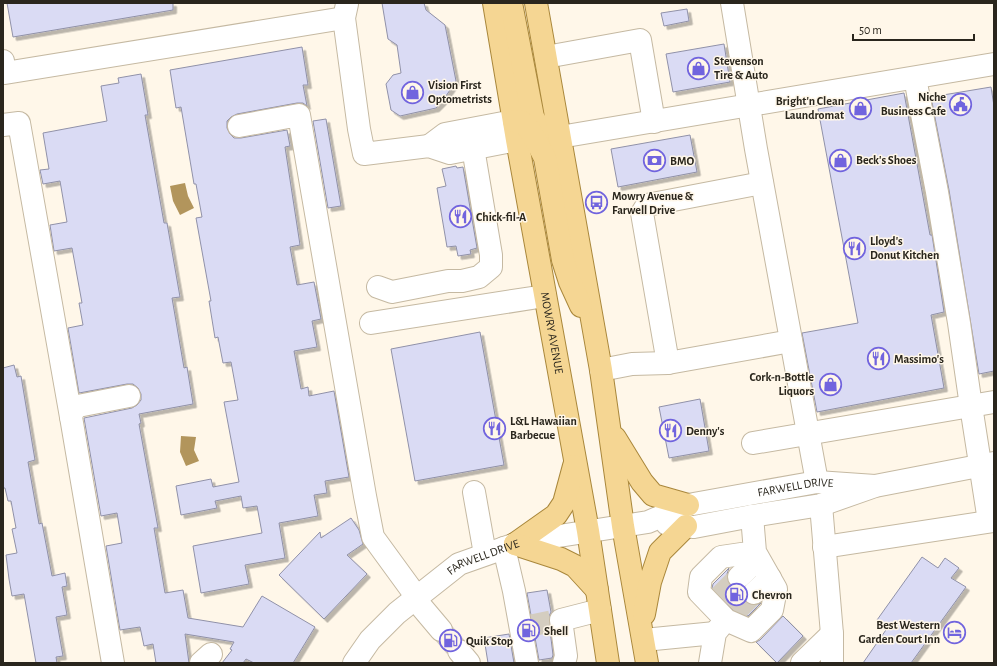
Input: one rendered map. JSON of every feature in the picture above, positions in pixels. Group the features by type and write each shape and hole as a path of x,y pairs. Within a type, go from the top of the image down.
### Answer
{"main road":[{"name":"MOWRY AVENUE","path":"494,3 515,131 588,531 608,663"},
{"path":"511,3 533,116 537,124 545,132 553,136 560,137"},
{"path":"536,3 596,340 623,526 647,663"},
{"path":"515,131 522,122 538,142 545,158 563,260 570,282 596,340"},
{"path":"610,430 642,482 653,495 687,516 660,552 650,582 642,633"},
{"path":"501,549 556,515 564,503 575,460"},
{"path":"501,549 561,559 575,566 598,600"}],"street":[{"path":"732,3 762,183 817,482"},
{"path":"4,72 346,10 359,129 364,154 429,146 450,153 473,148 515,131"},
{"path":"546,57 640,40 654,122"},
{"path":"560,137 994,64"},
{"path":"824,547 992,521 988,465 971,406 937,192 915,78"},
{"path":"239,126 299,116 373,537 415,597 441,630"},
{"path":"3,125 19,123 113,663"},
{"path":"429,146 445,134 515,131"},
{"path":"378,287 392,292 448,281 462,282 479,277 491,267 491,253 473,148"},
{"path":"668,363 642,213 647,204 762,183"},
{"path":"371,323 545,296"},
{"path":"601,370 632,364 668,363 791,341"},
{"path":"71,417 73,411 78,406 129,396"},
{"path":"753,443 994,402"},
{"name":"FARWELL DRIVE","path":"687,516 694,527 821,505 875,486 988,465"},
{"name":"FARWELL DRIVE","path":"354,663 370,640 397,612 459,564 521,542 687,516 817,482 875,486"},
{"path":"474,492 501,549 525,626 528,663"},
{"path":"821,505 832,634 832,663"},
{"path":"752,516 757,555 776,589 772,610 751,631 721,613 699,592 701,577 721,558 757,555"},
{"path":"739,577 757,555"},
{"path":"754,593 770,578"},
{"path":"564,663 566,656 557,620 598,600"},
{"path":"642,633 721,613"},
{"path":"710,663 721,613"},
{"path":"802,663 832,634"}],"shaded area":[{"path":"185,183 188,196 194,208 180,215 173,201 170,186"},
{"path":"181,436 196,437 194,450 199,461 186,466 180,452"}],"building":[{"path":"7,3 173,3 173,10 13,37"},
{"path":"382,3 424,3 426,10 445,25 456,81 442,102 436,108 400,116 391,110 386,84 393,75 401,73 397,45 388,39"},
{"path":"687,9 689,21 664,26 661,13"},
{"name":"Stevenson Tire & Auto","path":"724,44 730,82 673,92 666,54"},
{"path":"302,47 308,85 303,85 307,106 303,103 297,103 237,114 227,121 227,128 234,138 287,130 290,146 285,147 300,245 290,247 297,285 314,282 321,319 312,321 317,347 294,351 301,389 308,387 309,396 334,391 349,477 325,481 327,493 314,495 318,516 279,523 285,558 245,565 249,584 201,593 193,546 262,533 257,506 243,508 241,496 215,501 217,508 181,515 176,486 211,479 213,487 239,482 224,402 238,400 231,362 223,363 218,337 215,338 209,301 211,301 196,218 202,217 196,184 194,184 181,107 176,108 170,70"},
{"path":"141,74 148,115 145,115 164,223 167,223 180,297 172,298 184,368 187,367 193,404 139,414 141,423 139,424 158,528 154,528 165,593 183,590 188,618 243,627 262,596 315,627 293,663 254,663 246,659 243,663 222,663 232,650 230,649 234,642 185,634 189,663 156,663 153,644 144,646 140,627 120,630 106,546 122,543 117,513 101,516 84,418 132,408 141,400 141,394 138,388 133,384 79,393 68,328 83,325 79,303 82,303 72,248 54,251 50,225 67,222 60,181 43,184 40,170 49,169 43,133 107,121 101,86 119,83 118,78"},
{"path":"991,87 994,106 994,371 979,374 949,190 931,97"},
{"path":"904,93 930,235 932,235 944,312 931,315 944,388 817,412 802,333 858,323 818,109"},
{"path":"326,119 341,206 328,208 313,121"},
{"name":"BMO","path":"690,135 697,172 618,187 611,149"},
{"name":"Chick-fil-A","path":"456,166 457,168 463,167 477,248 470,250 471,254 458,256 456,246 447,247 437,188 446,186 442,169"},
{"path":"480,332 504,465 415,481 391,349"},
{"path":"14,365 17,377 21,376 35,460 28,462 39,524 42,523 52,576 65,573 67,586 62,587 67,615 56,617 63,656 56,657 57,663 36,663 24,594 12,596 9,579 6,555 17,553 12,529 16,528 11,501 8,501 5,488 3,488 3,368"},
{"path":"700,399 709,451 669,458 659,407"},
{"path":"351,518 359,530 363,544 347,555 367,574 324,619 279,575 320,532 321,538"},
{"path":"922,557 938,568 945,558 959,568 951,578 966,587 911,663 863,663 888,627 877,620"},
{"path":"729,568 727,580 735,589 742,589 742,596 745,602 750,605 761,603 748,616 733,610 712,588 713,584"},
{"path":"547,590 551,612 549,622 553,655 552,658 539,660 527,593"},
{"path":"783,616 803,636 777,663 756,642 760,640"},
{"path":"453,629 462,639 456,639 451,642 447,646 447,652 438,642 449,640 453,635"},
{"path":"509,634 514,663 488,663 484,638"}],"tunnel":[{"path":"719,597 739,577"},
{"path":"735,612 754,593"},
{"path":"529,626 553,621"},
{"path":"441,630 459,651"}],"place":[{"name":"Stevenson Tire & Auto","path":"698,68"},
{"name":"Vision First Optometrists","path":"412,92"},
{"name":"Niche Business Cafe","path":"961,104"},
{"name":"Bright'n Clean Laundromat","path":"860,108"},
{"name":"Beck's Shoes","path":"840,160"},
{"name":"BMO","path":"654,161"},
{"name":"Mowry Avenue & Farwell Drive","path":"596,203"},
{"name":"Chick-fil-A","path":"461,217"},
{"name":"Lloyd's Donut Kitchen","path":"854,248"},
{"name":"Massimo's","path":"878,359"},
{"name":"Cork-n-Bottle Liquors","path":"830,384"},
{"name":"L&L Hawaiian Barbecue","path":"495,428"},
{"name":"Denny's","path":"671,431"},
{"name":"Chevron","path":"737,595"},
{"name":"Shell","path":"529,631"},
{"name":"Best Western Garden Court Inn","path":"955,632"},
{"name":"Quik Stop","path":"450,641"}]}
